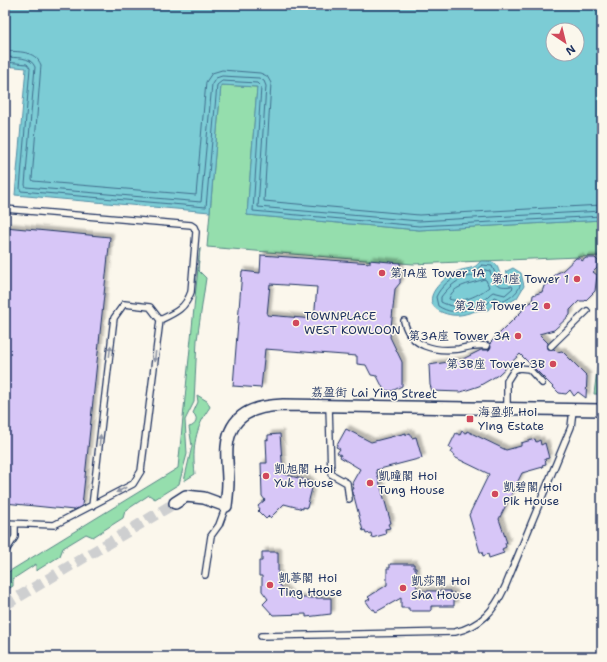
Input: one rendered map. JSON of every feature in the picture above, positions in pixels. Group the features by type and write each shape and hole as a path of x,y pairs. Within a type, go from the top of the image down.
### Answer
{"street":[{"name":"荔盈街 Lai Ying Street","path":"226,506 228,482 227,447 229,436 234,425 250,410 268,406 602,410"},
{"path":"175,503 186,496 204,498 226,506"}],"lane":[{"path":"5,209 190,225 194,227 196,232 191,292 188,302 181,310 160,320"},
{"path":"5,523 54,525 92,506 133,484 140,471 160,320 150,307 124,304 114,318 92,506"},
{"path":"551,346 586,311"},
{"path":"404,321 408,334 413,340 428,348 447,349 476,345 487,346"},
{"path":"508,365 514,370"},
{"path":"507,408 507,381 514,370 530,367 542,383"},
{"path":"328,406 331,474 347,483 349,498"},
{"path":"261,636 455,632 474,626 483,620 496,605 505,587 571,427 574,410"},
{"path":"205,575 211,536 219,525 226,506"},
{"path":"5,552 15,537 15,524"}],"green space":[{"path":"221,85 257,87 247,215 419,230 602,220 602,256 413,264 207,247"},
{"path":"200,248 198,270 206,278 197,340 194,402 185,420 187,454 179,484 155,499 149,495 125,511 123,518 93,537 86,534 63,548 60,556 36,571 36,564 13,579 13,586 5,591 5,574 178,468"},
{"path":"602,331 602,394 594,394"},
{"path":"197,395 207,401 210,407 201,423 194,447 195,474 184,481 192,446 189,427 196,422 196,417 193,413 198,402"}],"water":[{"path":"5,5 602,5 602,220 419,230 247,215 257,87 221,85 210,212 15,195 26,68 5,66"},
{"path":"481,261 496,264 501,278 510,276 505,272 513,268 521,273 524,286 517,298 503,306 495,301 488,310 479,310 462,315 446,314 440,312 433,306 433,294 435,289 443,280 461,270 475,267"}],"building":[{"path":"5,227 110,237 82,506 74,510 5,503"},
{"path":"261,255 371,263 369,260 400,263 400,283 395,289 390,337 402,362 402,386 392,391 384,390 377,376 371,375 366,365 357,364 357,356 265,349 261,388 233,386 242,271 260,273","holes":["270,284 317,287 314,319 267,315"]},
{"path":"576,258 580,258 582,261 586,258 595,258 598,261 597,268 593,272 597,275 595,291 585,301 579,301 570,310 570,315 554,330 539,334 548,343 548,349 554,349 557,352 562,351 587,376 586,398 578,392 574,396 570,390 566,394 559,393 520,354 498,375 479,386 461,392 432,391 430,385 429,365 461,360 481,350 489,350 491,347 490,343 522,311 522,306 532,302 533,295 542,292 544,286 552,282 555,274 562,271"},
{"name":"凱曈閣 Hoi Tung House","path":"346,429 371,442 406,433 406,435 410,433 412,438 416,437 422,458 376,470 391,523 388,524 390,528 385,529 386,534 372,538 371,533 366,534 365,530 363,531 352,489 354,489 352,483 360,469 340,457 341,455 337,453 340,449 336,447"},
{"name":"凱碧閣 Hoi Pik House","path":"462,431 466,433 467,431 506,450 521,446 521,443 535,439 536,442 540,440 541,445 545,443 549,458 545,459 546,464 542,465 543,467 522,473 499,519 507,543 505,543 506,547 502,549 504,553 489,558 488,554 483,556 482,552 480,552 469,515 489,474 454,457 455,455 451,453 453,449 449,447 456,433 460,435"},
{"name":"凱旭閣 Hoi Yuk House","path":"280,434 283,474 310,481 309,483 313,484 307,508 303,507 303,509 284,504 270,518 269,516 266,519 258,511 260,509 258,506 265,500 262,496 261,463 267,463 266,439 268,440 268,435"},
{"name":"凱葶閣 Hoi Ting House","path":"262,552 278,552 278,583 292,598 331,598 331,614 306,617 306,614 273,615 263,604 268,599 262,591 262,576 259,576 259,561 262,561"},
{"name":"凱莎閣 Hoi Sha House","path":"390,564 414,564 414,568 416,568 417,591 450,591 450,593 454,593 454,606 431,606 431,611 409,611 409,608 401,608 401,598 376,612 374,609 372,610 366,601 370,599 368,597 387,585 387,568 390,568"}],"tunnel":[{"path":"5,605 175,503"}],"place":[{"name":"第1A座 Tower 1A","path":"382,273"},
{"name":"第1座 Tower 1","path":"577,279"},
{"name":"第2座 Tower 2","path":"547,306"},
{"name":"TOWNPLACE WEST KOWLOON","path":"296,323"},
{"name":"第3A座 Tower 3A","path":"518,336"},
{"name":"第3B座 Tower 3B","path":"553,364"},
{"name":"海盈邨 Hoi Ying Estate","path":"470,419"},
{"name":"凱旭閣 Hoi Yuk House","path":"266,476"},
{"name":"凱曈閣 Hoi Tung House","path":"370,483"},
{"name":"凱碧閣 Hoi Pik House","path":"495,494"},
{"name":"凱葶閣 Hoi Ting House","path":"270,585"},
{"name":"凱莎閣 Hoi Sha House","path":"403,588"}]}
